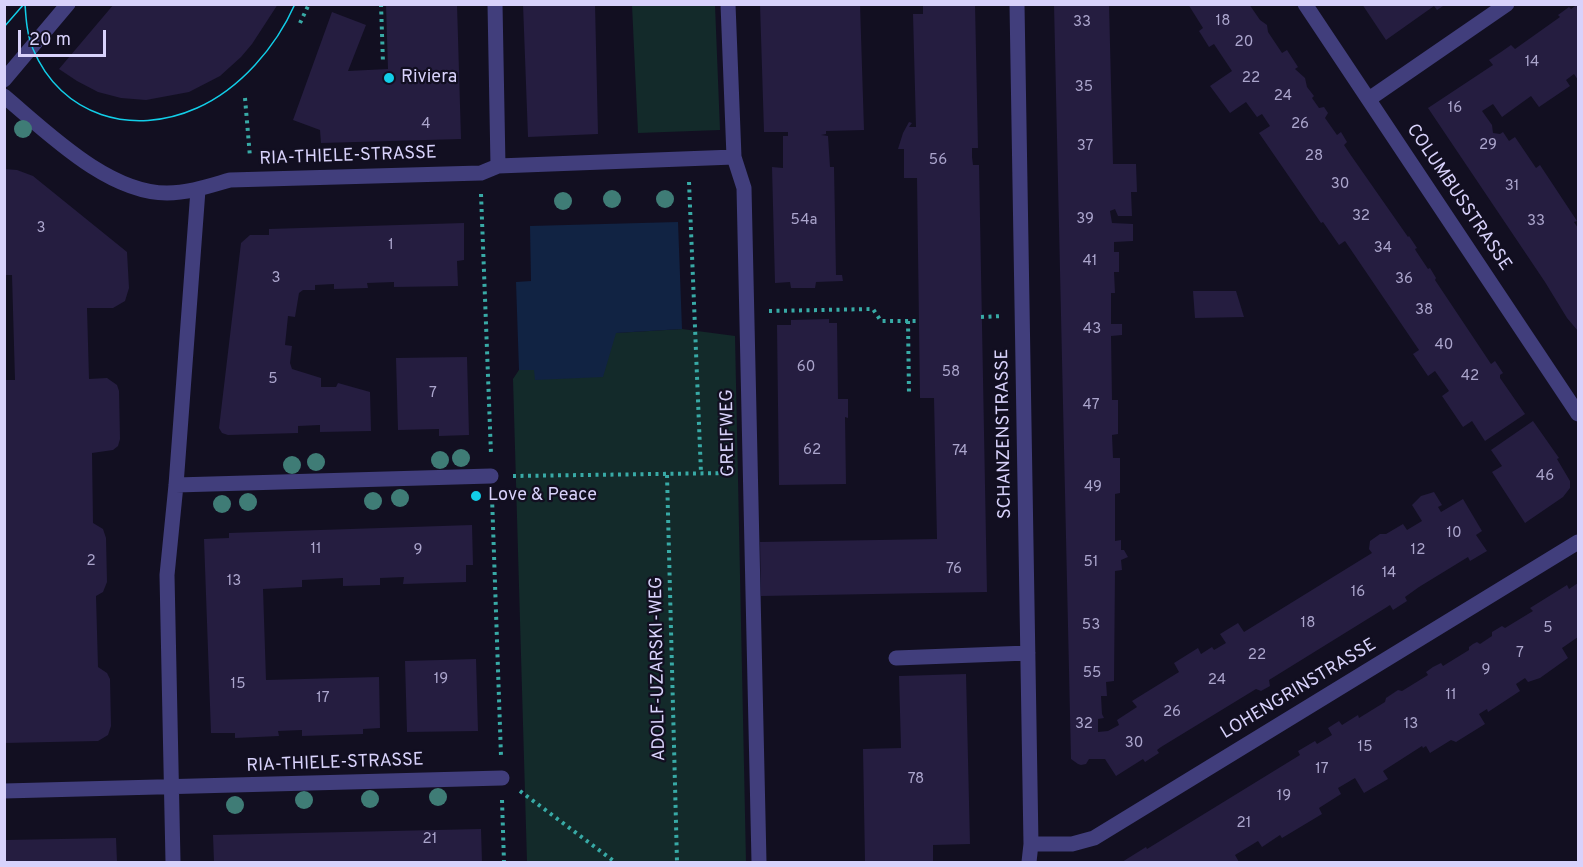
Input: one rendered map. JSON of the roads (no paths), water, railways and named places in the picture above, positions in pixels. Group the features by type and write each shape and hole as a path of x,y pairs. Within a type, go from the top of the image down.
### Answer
{"street":[{"path":"4,80 68,4"},
{"path":"495,4 498,166"},
{"name":"GREIFWEG","path":"728,4 734,157 744,188 759,862"},
{"name":"SCHANZENSTRASSE","path":"1017,4 1031,844 1029,862"},
{"name":"COLUMBUSSTRASSE","path":"1305,4 1578,414"},
{"path":"1369,99 1507,4"},
{"name":"RIA-THIELE-STRASSE","path":"4,96 105,175 135,189 167,193 198,190 230,180 482,172 498,166 734,157"},
{"path":"173,862 167,576 198,190"},
{"path":"176,485 491,476"},
{"name":"LOHENGRINSTRASSE","path":"1031,844 1072,844 1094,838 1578,542"},
{"path":"896,658 1028,653"},
{"name":"RIA-THIELE-STRASSE","path":"4,792 502,778"}],"water":[{"path":"678,222 682,329 616,333 603,377 535,380 534,370 519,370 516,282 531,281 530,226"}],"tram line":[{"path":"4,27 24,4"},
{"path":"25,4 28,33 33,49 45,72 61,91 80,105 101,115 124,120 172,117 197,108 228,90 267,51 295,4"}],"place":[{"name":"Riviera","path":"389,78"},
{"name":"Love & Peace","path":"476,496"}]}
